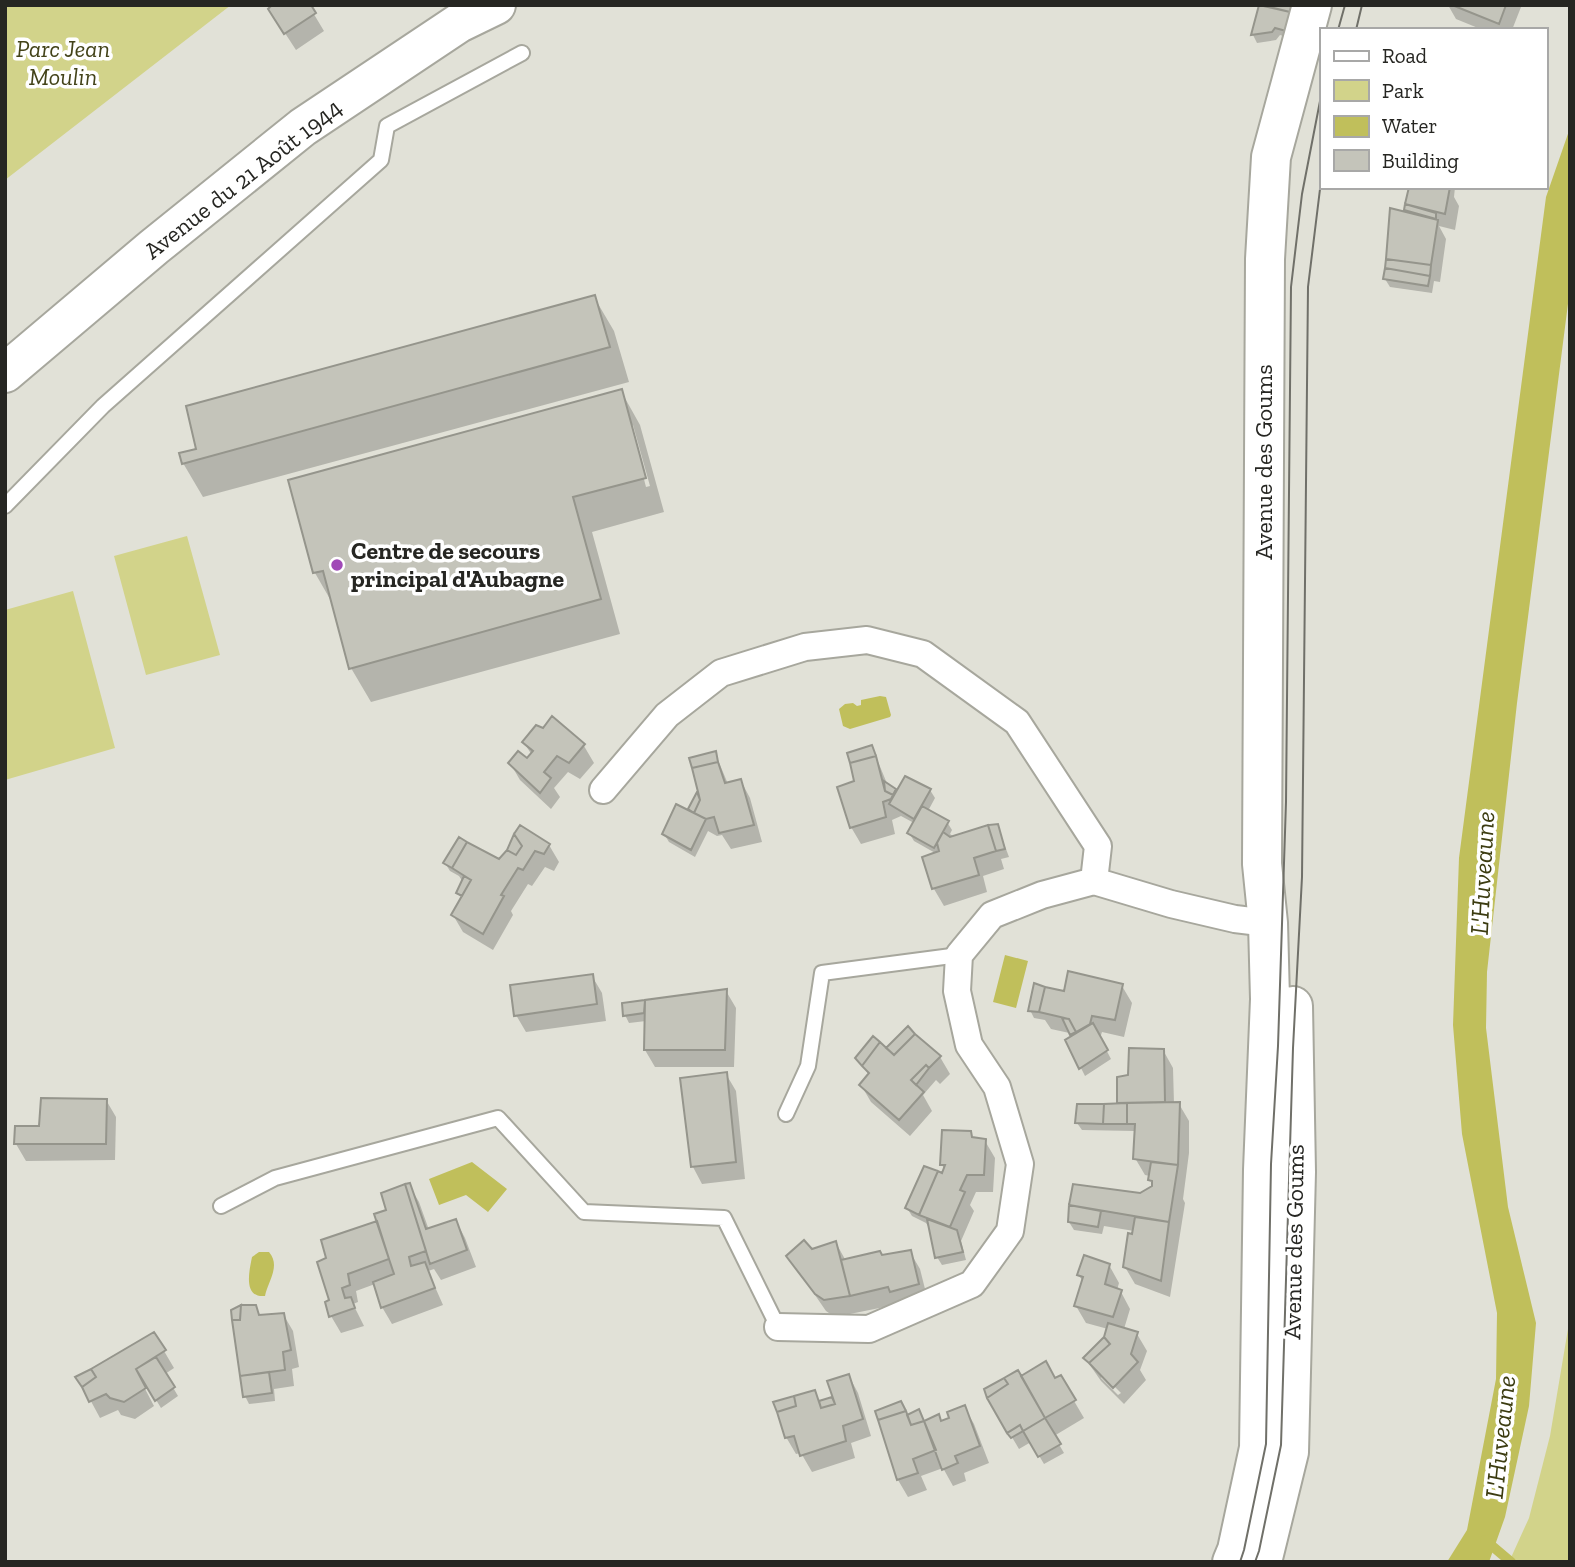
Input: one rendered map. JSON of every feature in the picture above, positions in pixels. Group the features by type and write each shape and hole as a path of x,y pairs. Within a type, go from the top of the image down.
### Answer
{"main road":[{"name":"Avenue du 21 Août 1944","path":"5,373 154,247 303,127 459,23 496,5"},
{"name":"Avenue des Goums","path":"1232,1562 1259,1448 1270,999 1268,923 1262,864 1265,259 1271,157 1312,5"},
{"name":"Avenue des Goums","path":"1262,1562 1289,1452 1296,1172 1294,1011 1268,923"}],"street":[{"path":"603,790 667,715 721,673 805,647 867,639 923,654 1017,722 1098,846 1094,881"},
{"path":"778,1327 869,1329 972,1284 1010,1231 1020,1164 997,1087 969,1045 957,991 959,955 992,915 1042,895 1094,881 1171,904 1235,919 1268,923"}],"lane":[{"path":"5,506 103,406 381,160 387,125 522,53"},
{"path":"786,1114 808,1066 822,973 959,955"},
{"path":"221,1206 275,1178 498,1118 584,1212 724,1218 778,1327"}],"green space":[{"name":"Parc Jean Moulin","path":"5,5 231,5 5,180"},
{"path":"187,536 220,655 146,675 114,556"},
{"path":"73,591 115,748 5,780 5,610"},
{"path":"1568,1329 1570,1562 1509,1562 1529,1518 1550,1436"}],"water":[{"name":"L'Huveaune","path":"1570,128 1570,288 1517,703 1487,972 1486,1028 1508,1207 1536,1323 1529,1406 1505,1517 1489,1562 1447,1562 1467,1530 1496,1379 1497,1313 1462,1134 1453,1025 1459,858 1546,197"},
{"path":"886,697 890,717 850,729 843,726 839,709 845,704 853,703 857,706 861,705 861,700"},
{"path":"1005,955 1028,961 1016,1008 993,1002"},
{"path":"472,1162 507,1189 488,1212 466,1195 439,1205 429,1179"},
{"path":"259,1252 269,1252 274,1263 265,1296 253,1293 249,1283 252,1257"}],"building":[{"path":"272,5 311,5 316,13 284,34 268,9"},
{"path":"1259,5 1290,12 1286,31 1275,28 1272,32 1251,35"},
{"path":"1262,5 1292,5 1290,12"},
{"path":"1452,5 1506,5 1499,24"},
{"path":"1409,189 1450,189 1445,214 1405,204"},
{"path":"1405,204 1436,213 1436,219 1404,210"},
{"path":"1390,208 1438,220 1431,265 1386,259"},
{"path":"1386,259 1431,265 1430,276 1385,268"},
{"path":"1385,268 1430,276 1428,286 1383,279"},
{"path":"595,295 610,347 182,464 179,453 196,449 186,406"},
{"path":"622,389 646,478 573,497 601,599 349,669 323,571 313,573 288,480"},
{"path":"552,716 585,744 569,763 557,756 544,772 551,778 540,793 508,763 518,751 527,758 533,751 522,742 536,725 543,728"},
{"path":"872,745 876,756 850,763 847,753"},
{"path":"716,751 718,762 692,768 689,758"},
{"path":"876,756 885,791 893,795 891,799 883,802 886,817 850,828 837,787 854,781 850,763"},
{"path":"718,762 725,783 741,779 754,825 719,833 714,817 706,819 694,813 700,800 692,768"},
{"path":"905,776 931,789 914,819 889,804"},
{"path":"884,781 896,789 893,795 885,791"},
{"path":"697,792 700,800 694,813 688,809"},
{"path":"676,804 706,819 691,850 662,834"},
{"path":"922,806 949,821 934,848 907,833"},
{"path":"998,824 1005,849 996,851 988,825"},
{"path":"520,825 550,844 544,854 535,851 523,870 518,868 501,895 504,896 483,934 451,915 471,880 452,868 467,842 499,859 507,850 516,855 522,846 514,834"},
{"path":"988,825 996,851 974,858 979,875 932,889 922,857 939,851 937,843 943,832 950,837"},
{"path":"514,834 522,846 516,855 507,850"},
{"path":"459,837 467,842 452,868 443,863"},
{"path":"464,876 471,880 462,896 456,893"},
{"path":"1068,971 1123,984 1115,1020 1092,1016 1090,1024 1076,1032 1069,1019 1039,1012 1045,987 1064,991"},
{"path":"593,974 597,1004 514,1016 510,985"},
{"path":"1034,983 1045,987 1039,1012 1028,1011"},
{"path":"727,989 725,1050 644,1050 645,1000"},
{"path":"645,1000 644,1013 623,1016 622,1003"},
{"path":"1062,1018 1069,1019 1076,1032 1070,1035"},
{"path":"1093,1023 1108,1050 1079,1069 1065,1040"},
{"path":"908,1026 915,1034 894,1055 886,1048"},
{"path":"915,1034 941,1056 929,1068 926,1065 911,1080 924,1092 899,1120 859,1085 869,1073 862,1066 880,1042 894,1055"},
{"path":"873,1036 880,1042 862,1066 855,1058"},
{"path":"1129,1048 1164,1049 1165,1102 1117,1103 1117,1077 1128,1075"},
{"path":"926,1065 929,1068 916,1085 911,1080"},
{"path":"727,1072 736,1162 691,1167 680,1078"},
{"path":"41,1098 107,1099 106,1144 14,1144 15,1126 39,1126"},
{"path":"1180,1102 1178,1165 1133,1159 1135,1124 1127,1124 1127,1103"},
{"path":"1127,1103 1127,1124 1103,1124 1104,1104"},
{"path":"1077,1104 1104,1104 1103,1124 1075,1123"},
{"path":"942,1130 971,1131 972,1137 986,1139 984,1175 967,1175 960,1190 965,1192 950,1227 919,1215 938,1171 942,1173 945,1165 940,1165"},
{"path":"1151,1162 1178,1165 1169,1222 1069,1205 1073,1184 1140,1193 1152,1186 1152,1181 1148,1180"},
{"path":"924,1166 938,1171 919,1215 905,1208"},
{"path":"410,1183 426,1229 456,1219 467,1250 430,1264 405,1184"},
{"path":"405,1184 426,1251 409,1257 411,1266 425,1262 435,1288 381,1308 373,1282 394,1274 374,1214 386,1210 381,1193"},
{"path":"1069,1205 1101,1211 1098,1227 1068,1222"},
{"path":"1135,1217 1169,1222 1161,1281 1123,1267 1128,1233 1132,1234"},
{"path":"927,1219 957,1230 963,1252 935,1258"},
{"path":"377,1221 389,1259 348,1274 350,1285 342,1288 345,1298 351,1297 355,1308 329,1317 325,1302 329,1300 317,1262 326,1258 321,1240"},
{"path":"804,1240 812,1249 836,1241 850,1296 824,1300 815,1294 786,1256"},
{"path":"911,1250 919,1284 890,1292 888,1287 850,1296 841,1260 880,1251 882,1255"},
{"path":"1084,1255 1110,1264 1105,1284 1122,1290 1113,1317 1074,1306 1083,1277 1077,1275"},
{"path":"241,1305 256,1305 259,1315 284,1313 291,1350 283,1352 285,1370 240,1376 232,1320 240,1320"},
{"path":"241,1305 240,1320 232,1320 231,1310"},
{"path":"1108,1323 1138,1332 1131,1354 1138,1362 1113,1388 1089,1363 1110,1344 1104,1337"},
{"path":"154,1332 166,1350 136,1369 146,1388 124,1402 106,1394 89,1402 82,1387 96,1377 91,1369"},
{"path":"1104,1337 1110,1344 1089,1363 1083,1358"},
{"path":"156,1357 175,1387 155,1401 136,1369"},
{"path":"1046,1361 1055,1378 1061,1375 1076,1400 1045,1418 1021,1376"},
{"path":"91,1369 96,1377 82,1387 75,1377"},
{"path":"1018,1370 1045,1418 1023,1431 1020,1425 1007,1433 987,1398 1008,1384 1004,1378"},
{"path":"269,1372 272,1393 243,1397 240,1376"},
{"path":"849,1374 863,1419 843,1426 846,1441 800,1456 794,1436 785,1438 777,1412 796,1406 794,1396 815,1390 821,1408 835,1404 827,1381"},
{"path":"1004,1378 1008,1384 987,1398 984,1389"},
{"path":"794,1396 796,1406 777,1412 773,1402"},
{"path":"832,1397 835,1404 821,1408 819,1401"},
{"path":"901,1401 906,1411 878,1420 875,1411"},
{"path":"965,1405 980,1446 955,1456 958,1463 942,1470 924,1421 939,1414 941,1421 949,1418 947,1412"},
{"path":"919,1409 924,1421 911,1425 907,1415"},
{"path":"906,1411 911,1425 924,1421 936,1450 913,1459 918,1473 897,1480 878,1420"},
{"path":"1045,1418 1061,1444 1038,1457 1023,1431"},
{"path":"1020,1425 1023,1431 1011,1438 1007,1433"}],"waterway":[{"path":"1485,1540 1511,1562"}],"tram line":[{"path":"1339,28 1345,5"},
{"path":"1356,28 1362,5"},
{"path":"1240,1562 1266,1444 1271,1164 1278,1046 1286,802 1291,287 1302,194 1320,101"},
{"path":"1255,1562 1281,1445 1293,1048 1302,877 1308,287 1320,189"}],"place":[{"name":"Centre de secours principal d'Aubagne","path":"337,565"}]}
